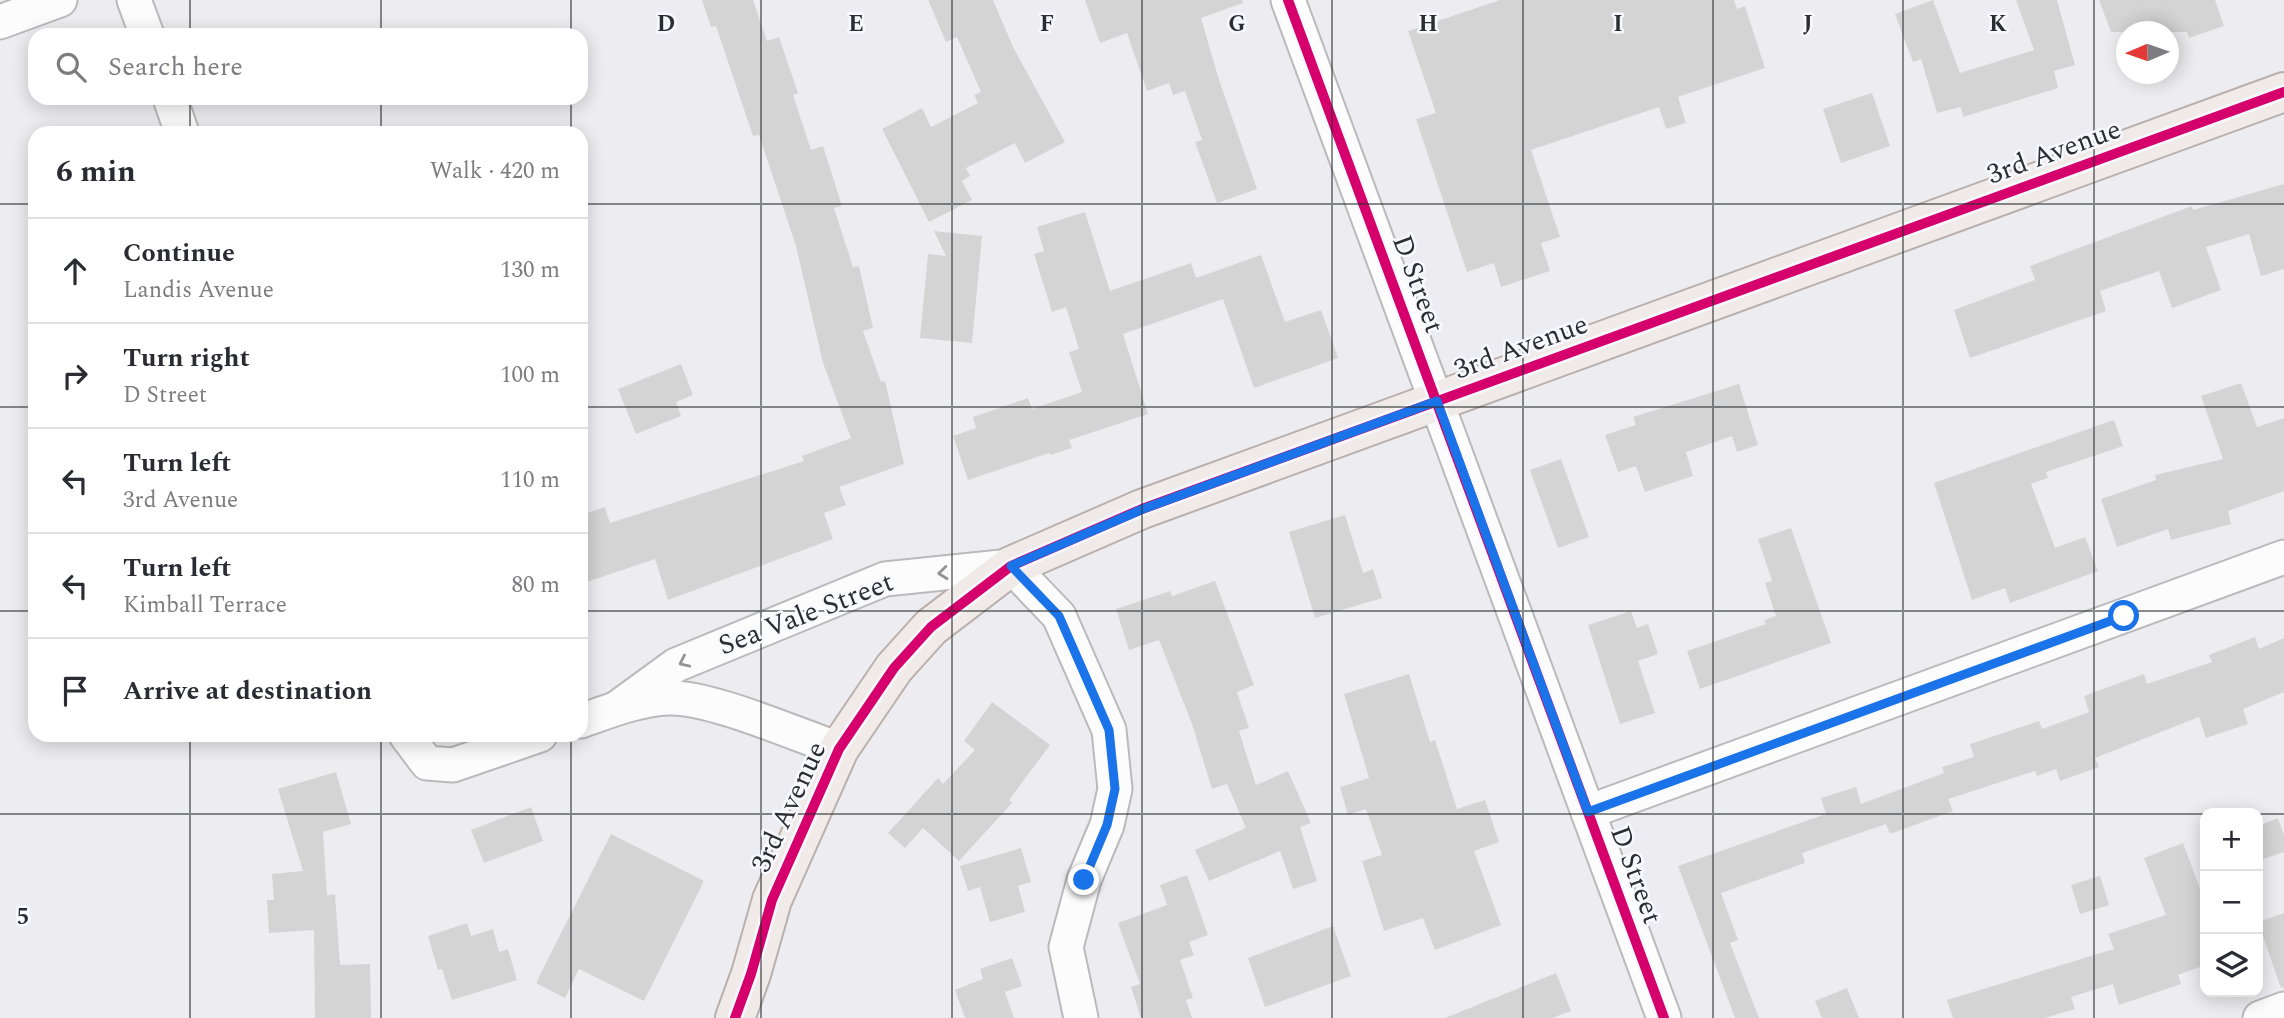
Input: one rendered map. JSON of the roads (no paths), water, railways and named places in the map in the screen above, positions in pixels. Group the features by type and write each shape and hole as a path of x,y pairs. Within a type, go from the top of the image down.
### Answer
{"main road":[{"name":"3rd Avenue","path":"735,1018 772,900 839,750 878,690 931,626 1011,566 1143,509 2284,92"}],"street":[{"path":"0,22 60,0"},
{"path":"134,0 144,28"},
{"name":"D Street","path":"1288,0 1664,1018"},
{"path":"172,105 180,126"},
{"path":"1588,812 2284,557"},
{"path":"1011,566 1059,616 1109,730 1115,789 1107,825 1084,880 1066,947 1081,1018"},
{"name":"Sea Vale Street","path":"617,708 676,666 885,579 1011,566"},
{"name":"Sea Vale Street","path":"588,718 617,708 670,698 697,701 839,750"},
{"path":"411,742 427,763 453,765 520,742"},
{"path":"2260,1018 2284,1009"}]}
